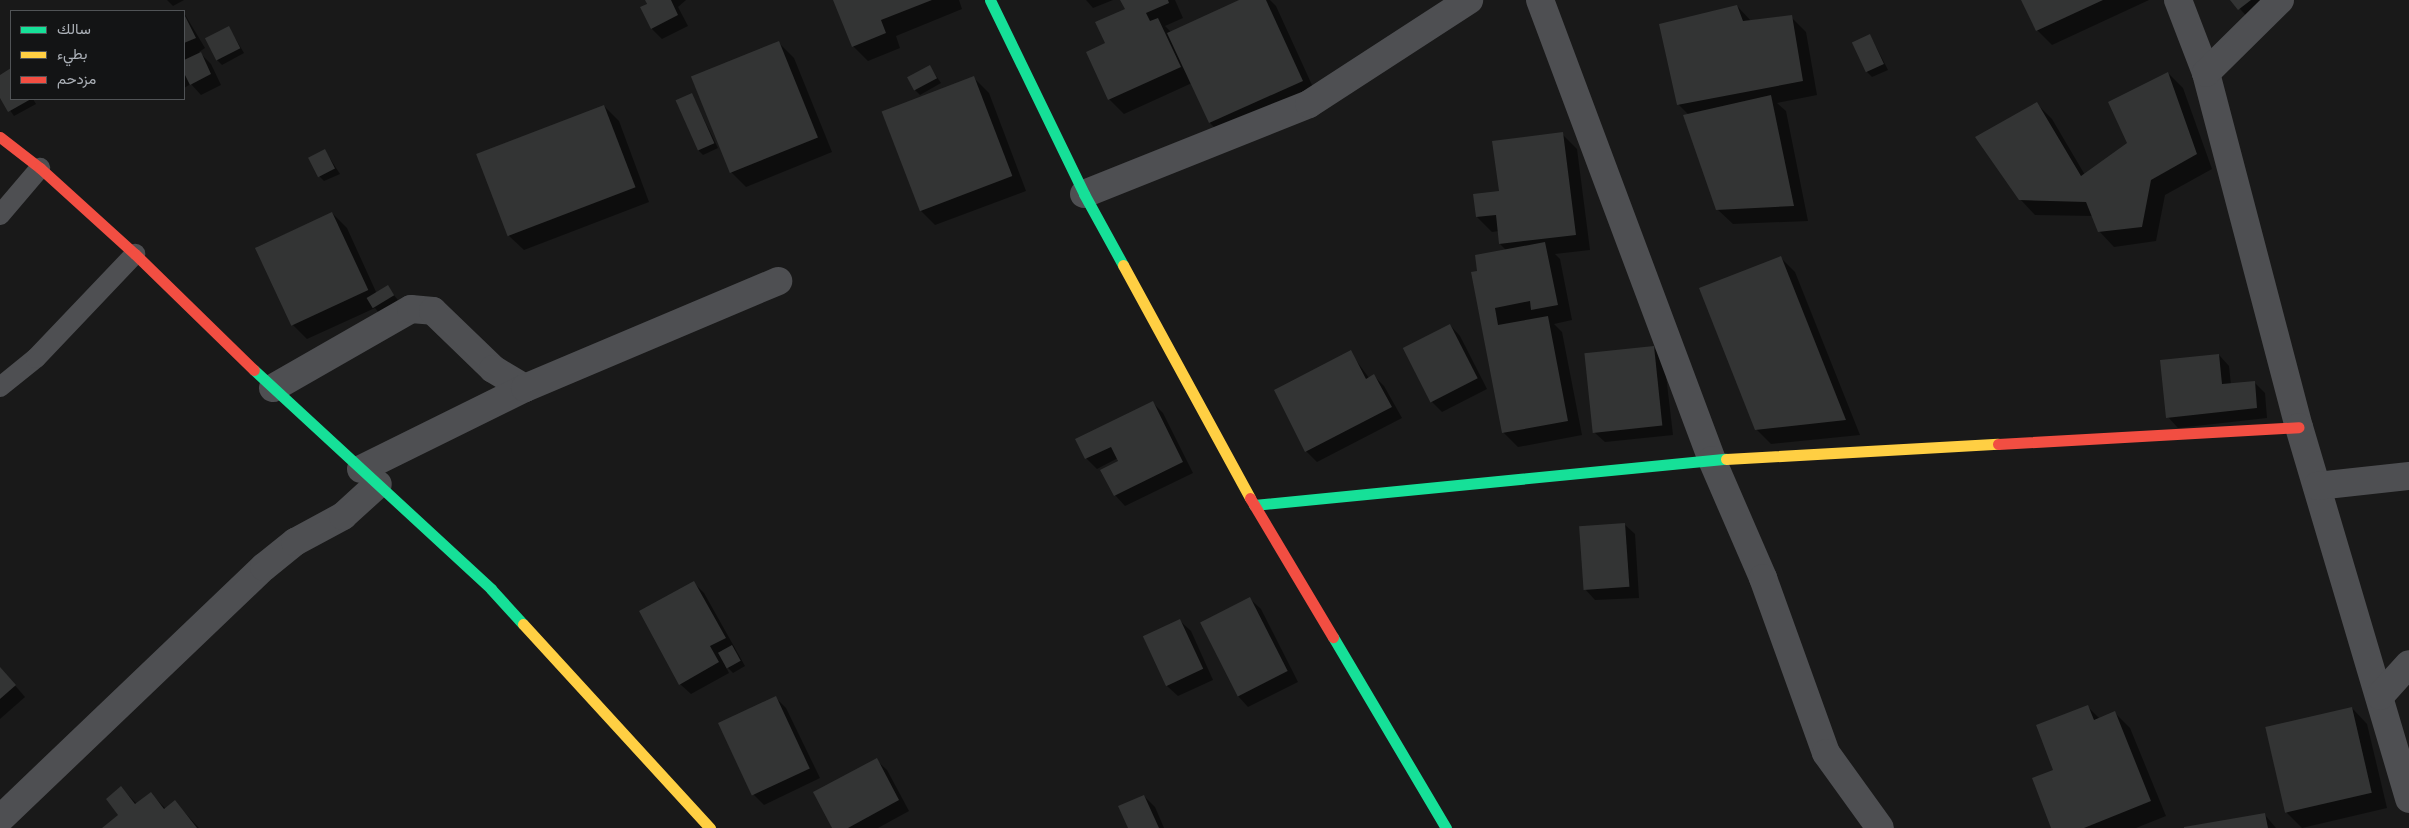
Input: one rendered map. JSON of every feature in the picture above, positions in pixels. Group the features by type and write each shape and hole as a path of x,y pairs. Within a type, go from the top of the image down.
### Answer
{"street":[{"path":"990,0 1084,194 1254,505 1446,828"},
{"path":"1084,194 1308,104 1469,0"},
{"path":"1540,0 1712,460 1763,578 1826,753 1880,828"},
{"path":"2178,0 2206,73 2299,427 2409,799"},
{"path":"2206,73 2280,0"},
{"path":"0,137 40,168 135,254 273,388 491,589 710,828"},
{"path":"0,819 264,567 295,542 343,516 369,477 525,388 778,280"},
{"path":"273,388 411,309 433,311 493,369 525,388"},
{"path":"1254,505 1712,460 2299,427"},
{"path":"2317,486 2409,476"},
{"path":"2380,696 2409,664"}],"lane":[{"path":"0,215 40,168"},
{"path":"0,387 36,358 135,254"}],"building":[{"path":"645,0 671,0 678,15 651,29 640,7 647,4"},
{"path":"833,0 932,0 881,20 886,33 852,47"},
{"path":"1120,0 1168,0 1169,3 1146,13 1150,21 1158,18 1181,67 1108,100 1086,52 1105,43 1095,22 1125,9"},
{"path":"1239,0 1266,0 1303,81 1209,123 1167,33"},
{"path":"2021,0 2103,0 2036,31"},
{"path":"2230,0 2251,0 2238,10"},
{"path":"1737,5 1743,21 1792,15 1803,81 1677,105 1659,24"},
{"path":"185,16 196,38 185,43"},
{"path":"229,26 240,48 216,61 205,38"},
{"path":"1870,34 1884,64 1866,72 1852,42"},
{"path":"779,41 818,137 730,173 691,77"},
{"path":"201,52 211,74 190,85 185,75 185,60"},
{"path":"930,65 937,78 914,90 907,77"},
{"path":"10,69 10,100 29,100 8,112 0,98 0,75"},
{"path":"2168,72 2197,154 2151,180 2142,227 2098,232 2086,202 2019,200 1975,137 2037,102 2081,176 2127,143 2108,102"},
{"path":"974,76 1012,176 920,211 882,111"},
{"path":"692,93 714,143 698,151 676,100"},
{"path":"1771,95 1794,206 1716,210 1683,115"},
{"path":"604,105 636,187 508,236 476,154"},
{"path":"1563,132 1576,235 1499,244 1496,215 1476,217 1473,194 1499,191 1492,141"},
{"path":"325,149 335,169 318,177 308,158"},
{"path":"332,212 368,290 291,326 255,248"},
{"path":"1545,242 1558,305 1531,310 1530,301 1495,308 1498,325 1548,316 1568,421 1502,433 1471,272 1477,271 1475,255"},
{"path":"1781,256 1846,420 1755,430 1699,288"},
{"path":"388,285 394,295 373,308 367,298"},
{"path":"1450,324 1478,378 1430,402 1403,348"},
{"path":"1654,346 1662,426 1593,433 1584,353"},
{"path":"1351,350 1366,379 1374,374 1392,407 1305,452 1274,390"},
{"path":"2219,354 2222,384 2255,381 2257,408 2166,418 2160,360"},
{"path":"1153,401 1183,462 1114,496 1100,470 1118,461 1111,447 1085,459 1075,439"},
{"path":"1625,523 1629,587 1584,590 1579,526"},
{"path":"694,581 726,638 710,646 719,662 679,685 639,611"},
{"path":"1250,597 1288,671 1238,696 1200,622"},
{"path":"1180,619 1203,669 1166,686 1143,636"},
{"path":"732,645 741,661 727,669 718,653"},
{"path":"0,667 16,685 0,699"},
{"path":"776,696 810,769 752,796 718,723"},
{"path":"2088,705 2094,720 2115,711 2151,801 2084,828 2051,828 2032,778 2053,770 2036,725"},
{"path":"2352,707 2372,793 2285,813 2265,727"},
{"path":"877,758 899,800 848,828 832,828 813,792"},
{"path":"121,786 135,804 151,792 164,809 175,800 197,828 102,828 118,815 106,799"},
{"path":"1144,795 1159,828 1128,828 1118,806"},
{"path":"2265,813 2268,828 2184,828 2184,827"}],"traffic: fast":[{"path":"990,0 1084,194 1123,265"},
{"path":"254,370 491,589 523,624"},
{"path":"1254,505 1726,459"},
{"path":"1333,637 1446,828"}],"traffic: slow":[{"path":"1123,265 1250,498"},
{"path":"1726,459 1998,444"},
{"path":"523,624 710,828"}],"traffic: jam":[{"path":"0,137 40,168 135,254 254,370"},
{"path":"1998,444 2299,427"},
{"path":"1250,498 1333,637"}]}
